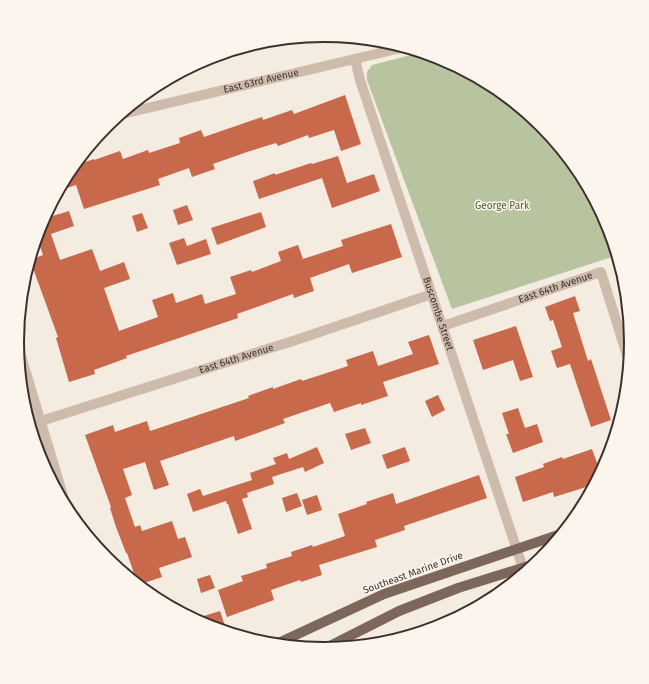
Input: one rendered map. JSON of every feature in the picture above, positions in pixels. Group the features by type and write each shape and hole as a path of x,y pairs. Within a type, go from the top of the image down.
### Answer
{"main road":[{"name":"Southeast Marine Drive","path":"283,640 384,594 553,536"},
{"path":"338,642 399,611 458,588 523,568"}],"street":[{"name":"East 63rd Avenue","path":"130,113 393,50"},
{"name":"Buscombe Street","path":"355,59 360,80 523,568"},
{"name":"East 64th Avenue","path":"443,326 601,272 625,348"},
{"name":"East 64th Avenue","path":"41,421 296,340 432,294"},
{"path":"26,375 60,484"}],"green space":[{"name":"George Park","path":"412,55 421,57 457,72 475,82 523,116 563,159 585,192 602,227 613,257 452,309 367,80 367,72 372,65"}],"building":[{"path":"345,95 361,144 341,151 334,130 309,138 308,135 278,146 276,143 213,164 215,169 192,177 189,168 158,179 160,185 84,209 76,185 66,188 84,162 94,159 120,151 123,159 148,150 149,153 180,143 179,138 201,130 204,137 262,117 263,120 292,110 294,114"},
{"path":"338,156 347,183 374,174 380,191 332,208 322,178 259,199 253,181 275,173 275,175"},
{"path":"187,205 193,220 178,225 173,210"},
{"path":"69,211 74,226 51,234 60,260 92,249 100,271 124,262 130,279 104,288 119,331 158,317 152,300 173,293 176,303 202,294 205,304 236,294 230,277 251,270 252,272 281,261 278,252 298,245 303,259 343,246 341,240 391,224 402,257 352,273 349,264 310,278 314,291 294,298 293,294 237,314 238,318 126,356 127,358 94,370 95,374 69,382 56,338 58,337 33,268 36,258 43,255 40,246 52,216"},
{"path":"261,212 266,227 217,245 211,228"},
{"path":"142,213 148,228 137,232 132,216"},
{"path":"184,238 187,246 206,239 211,254 177,265 169,243"},
{"path":"575,296 580,311 573,313 588,361 591,359 611,420 591,427 570,364 557,368 551,351 562,347 553,320 550,321 545,307"},
{"path":"516,326 533,377 520,381 513,360 483,370 473,340"},
{"path":"429,335 439,364 383,382 388,396 334,412 330,403 283,419 285,423 235,441 234,436 160,461 169,485 154,490 145,462 123,469 132,495 125,498 135,527 140,525 142,531 172,521 178,539 185,537 192,557 159,568 162,577 145,583 134,574 116,527 110,508 111,507 85,435 113,425 115,432 147,421 150,431 249,398 248,396 273,387 273,389 301,379 302,381 348,366 346,360 373,351 378,366 413,354 408,342"},
{"path":"438,395 445,410 432,417 425,401"},
{"path":"518,408 525,428 537,424 543,442 513,453 506,434 509,434 502,413"},
{"path":"365,428 371,443 351,450 345,434"},
{"path":"317,447 324,463 305,472 303,467 272,477 274,484 247,493 248,497 242,499 252,529 238,534 226,501 193,512 187,494 200,489 203,496 252,480 250,473 276,464 273,458 287,453 289,459"},
{"path":"405,447 410,461 387,469 382,455"},
{"path":"592,449 598,466 588,487 554,497 553,492 523,502 515,477 544,467 543,464 562,457 563,459"},
{"path":"479,475 487,498 404,526 405,530 375,540 377,547 319,565 322,575 301,582 300,580 271,590 274,600 227,617 218,590 243,581 241,576 267,568 266,564 292,556 291,552 312,545 313,547 345,536 338,514 367,504 366,502 393,493 396,504"},
{"path":"297,493 302,506 286,512 282,498"},
{"path":"317,495 322,510 307,515 302,500"},
{"path":"210,575 215,588 201,593 197,579"},
{"path":"220,611 225,626 210,620 202,616"}]}
